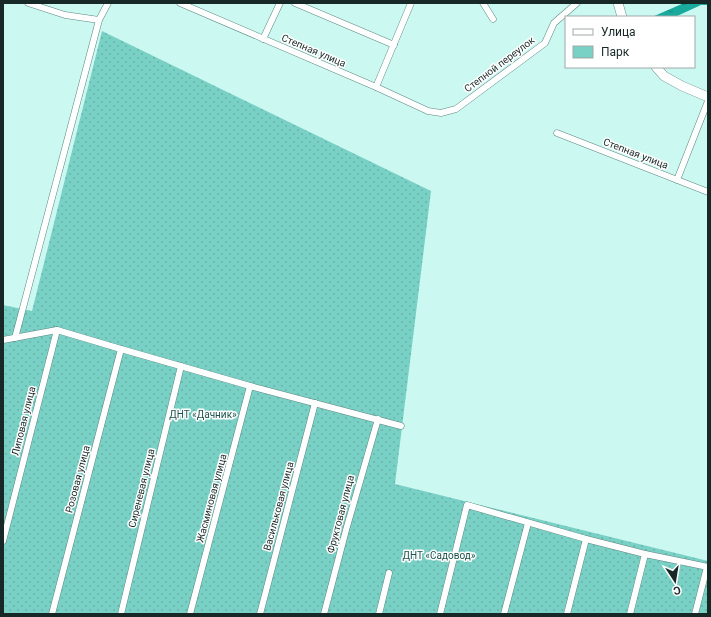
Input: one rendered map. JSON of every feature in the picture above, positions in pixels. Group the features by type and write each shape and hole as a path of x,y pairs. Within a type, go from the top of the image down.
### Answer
{"street":[{"path":"28,3 36,4 66,15 99,20"},
{"path":"15,338 99,20 108,3"},
{"name":"Степная улица","path":"180,3 376,87 428,111 441,113"},
{"path":"264,39 280,3"},
{"path":"295,3 394,45"},
{"path":"376,87 411,3"},
{"path":"483,3 493,19"},
{"name":"Степной переулок","path":"441,113 456,109 545,43 554,23 577,3"},
{"path":"618,3 622,16"},
{"path":"657,68 664,76 682,86 708,97"},
{"path":"677,180 708,101"},
{"name":"Степная улица","path":"557,133 708,192"},
{"path":"3,340 57,330 250,386 401,426"},
{"name":"Липовая улица","path":"3,541 57,330"},
{"name":"Розовая улица","path":"52,614 121,349"},
{"name":"Сиреневая улица","path":"121,614 181,366"},
{"name":"Жасминовая улица","path":"190,614 250,386"},
{"name":"Васильковая улица","path":"260,614 315,403"},
{"name":"Фруктовая улица","path":"324,614 346,530 378,419"},
{"path":"440,614 467,505 586,539 645,554 708,567 695,614"},
{"path":"504,614 528,523"},
{"path":"568,614 586,539"},
{"path":"630,614 645,554"},
{"path":"379,614 389,573"}],"green space":[{"name":"ДНТ «Дачник»","path":"102,31 431,191 395,484 708,561 708,614 3,614 3,305 32,311"}],"water":[{"path":"684,3 708,3 708,5 701,5 677,16 654,16"}],"park label":[{"name":"ДНТ «Садовод»","path":"439,555"}]}
